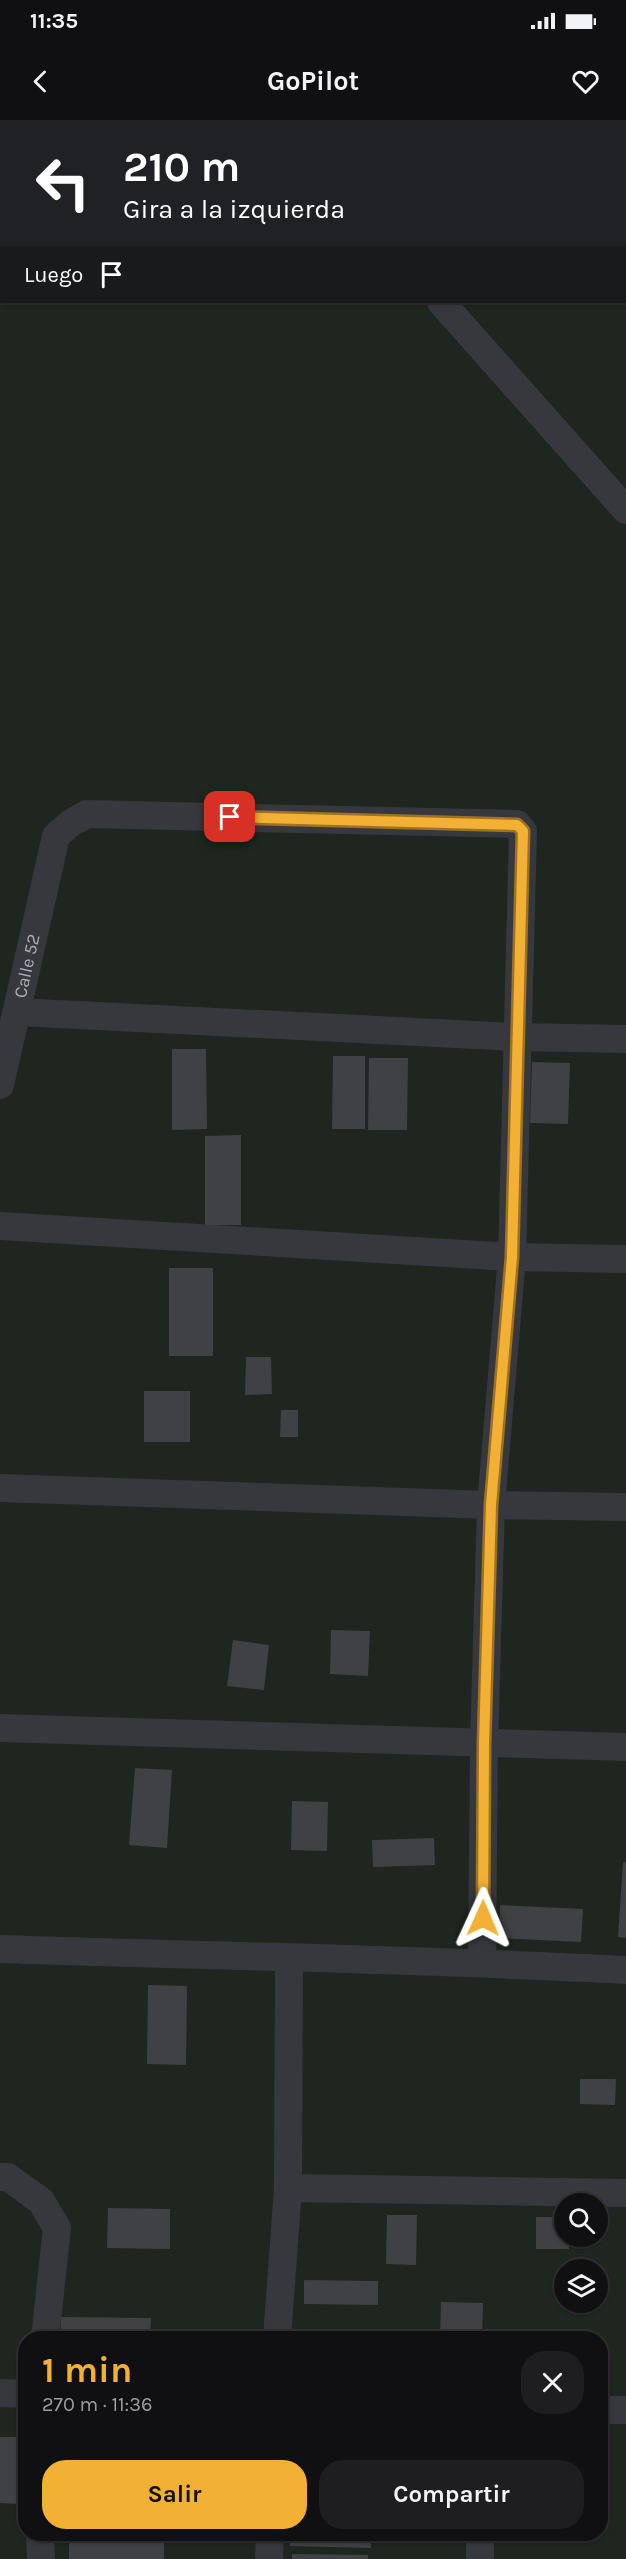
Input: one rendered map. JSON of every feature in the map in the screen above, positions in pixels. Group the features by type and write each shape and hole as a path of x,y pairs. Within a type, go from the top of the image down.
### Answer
{"street":[{"path":"442,303 626,510"},
{"name":"Calle 52","path":"0,1085 56,836 70,822 87,814 517,825 523,831 512,1257 491,1505 484,1744 482,1962"},
{"path":"18,1012 517,1037 626,1039"},
{"path":"0,1226 512,1257 626,1259"},
{"path":"0,1488 491,1505 626,1507"},
{"path":"0,1728 626,1747"},
{"path":"0,1949 289,1959 482,1962 626,1970"},
{"path":"278,2331 288,2188 289,1959"},
{"path":"0,2177 8,2177 41,2200 57,2228 46,2331"},
{"path":"288,2188 626,2193"},
{"path":"0,2393 18,2394"},
{"path":"608,2410 626,2410"},
{"path":"40,2541 41,2559"},
{"path":"269,2559 270,2541"},
{"path":"480,2541 480,2559"}],"shaded area":[{"path":"0,303 626,303 626,2559 0,2559"}],"building":[{"path":"172,1049 206,1049 207,1129 172,1130"},
{"path":"333,1056 365,1056 365,1129 332,1129"},
{"path":"369,1058 408,1058 407,1130 368,1130"},
{"path":"532,1062 570,1063 568,1124 530,1123"},
{"path":"241,1135 241,1225 205,1225 205,1136"},
{"path":"169,1268 213,1268 213,1356 169,1356"},
{"path":"246,1357 271,1357 272,1394 245,1395"},
{"path":"144,1391 190,1391 190,1442 144,1442"},
{"path":"281,1410 298,1410 298,1437 280,1437"},
{"path":"331,1630 370,1631 368,1676 330,1674"},
{"path":"233,1640 269,1645 264,1690 227,1686"},
{"path":"135,1768 172,1770 167,1848 129,1845"},
{"path":"292,1801 328,1802 327,1851 291,1850"},
{"path":"434,1838 435,1865 373,1867 372,1840"},
{"path":"623,1862 626,1862 626,1938 618,1937"},
{"path":"500,1905 583,1909 581,1942 499,1938"},
{"path":"148,1985 187,1986 186,2065 147,2064"},
{"path":"580,2079 616,2079 615,2105 580,2104"},
{"path":"108,2208 170,2209 170,2249 107,2248"},
{"path":"387,2215 417,2215 416,2265 386,2264"},
{"path":"536,2217 554,2217 554,2247 569,2247 569,2249 536,2249"},
{"path":"304,2280 378,2281 378,2305 304,2304"},
{"path":"441,2302 483,2303 482,2331 440,2331"},
{"path":"61,2317 151,2318 150,2331 61,2331"},
{"path":"0,2437 18,2437 18,2504 0,2503"},
{"path":"69,2541 164,2542 164,2559 69,2559"},
{"path":"290,2541 371,2541 371,2548 290,2546"},
{"path":"292,2554 368,2555 368,2559 292,2559"}],"route":[{"path":"230,817 517,825 523,831 512,1257 491,1505 484,1744 483,1918"}]}
